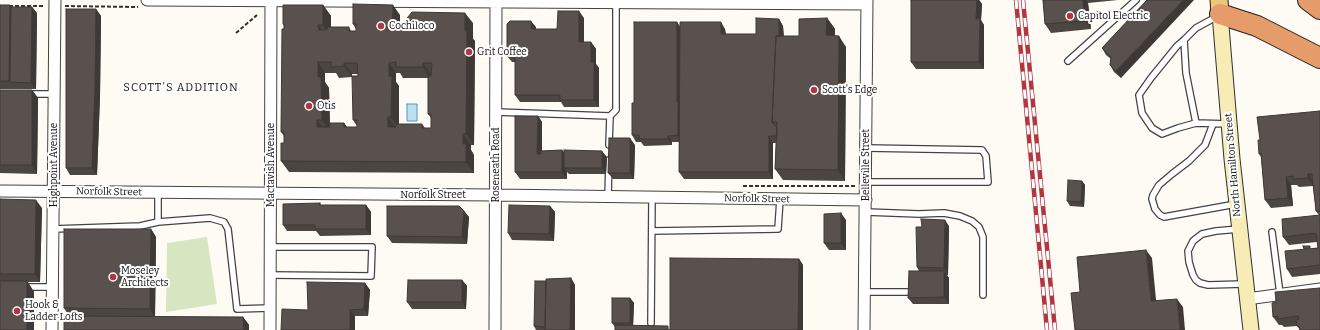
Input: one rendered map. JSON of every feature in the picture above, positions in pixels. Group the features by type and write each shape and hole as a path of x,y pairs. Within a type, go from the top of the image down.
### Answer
{"highway":[{"path":"1308,0 1320,8"},
{"path":"1220,7 1320,58"}],"street":[{"name":"Highpoint Avenue","path":"52,330 55,0"},
{"path":"148,0 867,2"},
{"name":"Mactavish Avenue","path":"270,330 271,0"},
{"name":"Roseneath Road","path":"495,330 496,1"},
{"name":"Belleville Street","path":"864,330 867,2"},
{"name":"North Hamilton Street","path":"1220,7 1229,124 1250,330"},
{"name":"Norfolk Street","path":"0,191 866,200"},
{"path":"1246,291 1280,294 1320,289"}],"lane":[{"path":"1068,61 1136,0"},
{"path":"608,197 610,116 616,110 616,2"},
{"path":"1220,7 1184,40 1151,78 1139,95 1142,113 1152,128 1162,134 1196,123 1229,124"},
{"path":"1184,40 1186,73 1196,123"},
{"path":"23,94 54,94"},
{"path":"496,112 610,116"},
{"path":"1213,124 1205,145 1189,161 1159,185 1153,194 1153,204 1160,215 1164,217 1237,204"},
{"path":"866,148 982,150 986,156 988,182 866,182"},
{"path":"158,192 158,222"},
{"path":"651,323 652,197"},
{"path":"652,231 778,228 780,199"},
{"path":"866,212 919,214 944,213 960,216 972,221 979,227 983,237 983,295"},
{"path":"53,229 140,226 158,222 210,218 224,222 228,228 237,309 270,308"},
{"path":"1239,229 1202,234 1190,245 1188,251 1189,262 1196,280 1208,285 1246,291"},
{"path":"1272,232 1280,294"},
{"path":"270,246 372,247 371,276 270,275"},
{"path":"15,287 52,287"},
{"path":"865,292 908,292"}],"path":[{"path":"236,33 257,15"}],"green space":[{"path":"207,237 217,304 166,312 167,243"}],"water":[{"path":"407,104 417,104 417,121 407,121"}],"building":[{"path":"911,0 977,0 976,19 980,18 979,62 911,62"},
{"name":"Capitol Electric","path":"1043,0 1083,0 1085,21 1045,24"},
{"path":"1147,0 1183,0 1116,71 1110,65 1111,57 1102,48"},
{"name":"Otis","path":"353,4 393,5 392,25 388,25 388,30 403,28 403,23 412,12 465,13 465,31 467,31 466,134 463,134 463,144 466,144 466,162 281,161 281,143 284,143 284,132 281,132 282,29 284,29 283,5 323,5 323,25 318,25 319,30 327,30 327,27 349,27 349,31 356,31 356,24 353,24","holes":["318,62 331,62 331,67 344,66 344,63 357,63 358,76 352,76 353,120 357,120 357,127 344,127 344,123 330,123 331,127 317,127 317,120 322,120 321,77 318,77","396,62 396,67 423,67 423,63 432,63 431,76 428,76 428,114 431,114 431,128 422,128 422,124 396,124 396,127 388,127 388,117 391,117 392,76 389,76 389,63"]},
{"path":"0,5 10,5 9,81 0,81"},
{"path":"11,7 32,7 31,83 10,82"},
{"path":"66,9 96,9 92,168 66,168"},
{"path":"558,11 579,11 579,42 591,42 591,62 594,62 594,100 560,100 560,95 515,95 515,56 507,56 507,24 510,21 531,21 531,29 557,29"},
{"path":"756,18 779,19 779,36 776,36 772,122 775,126 777,126 777,136 769,136 769,172 679,172 680,22 721,22 721,34 756,34"},
{"name":"Scott's Edge","path":"827,18 826,35 839,36 838,170 775,169 777,122 772,122 776,36 799,36 799,19"},
{"path":"634,22 677,22 678,135 668,136 668,139 639,139 639,135 632,135 632,103 634,103"},
{"path":"0,90 32,90 32,165 0,165"},
{"path":"1320,111 1320,211 1316,211 1312,174 1308,174 1308,178 1293,179 1293,176 1286,177 1288,198 1265,200 1261,153 1259,154 1258,140 1260,140 1257,117"},
{"path":"515,116 538,116 537,154 541,154 541,151 562,150 562,172 515,172"},
{"path":"609,138 630,138 630,173 608,173"},
{"path":"564,150 602,151 602,168 564,168"},
{"path":"1068,180 1082,181 1081,202 1067,201"},
{"path":"0,199 36,200 35,274 0,274"},
{"path":"320,203 319,205 366,205 366,229 315,229 315,225 283,225 283,204"},
{"path":"509,205 550,206 549,234 508,233"},
{"path":"387,206 459,206 464,211 462,237 387,236"},
{"path":"841,213 841,243 824,243 824,214"},
{"path":"1320,215 1320,265 1287,269 1285,251 1318,248 1316,233 1283,237 1282,219"},
{"path":"921,219 945,220 944,268 917,267 916,227 922,227"},
{"name":"Moseley Architects","path":"64,229 151,229 150,309 64,308"},
{"path":"1303,246 1310,246 1310,248 1304,249"},
{"path":"1146,250 1151,301 1177,299 1180,330 1075,330 1071,293 1080,292 1077,257"},
{"path":"670,258 799,259 798,330 670,330"},
{"path":"909,271 944,271 944,297 908,298"},
{"path":"571,278 570,330 545,330 546,279"},
{"path":"408,280 462,280 462,302 407,302"},
{"name":"Hook & Ladder Lofts","path":"0,281 27,281 27,330 0,330"},
{"path":"535,281 546,281 545,327 534,326"},
{"path":"307,282 365,283 364,309 350,310 350,330 281,330 282,309 308,310"},
{"path":"1320,288 1320,330 1300,330 1299,326 1297,326 1296,320 1299,319 1298,316 1278,319 1278,316 1273,317 1272,303 1276,302 1275,292"},
{"path":"612,298 630,298 630,323 612,323"},
{"path":"64,316 243,317 244,330 64,330"},
{"path":"615,325 668,326 668,330 615,330"}],"railway":[{"path":"1016,0 1047,330"},
{"path":"1023,0 1055,330"}],"place":[{"name":"Capitol Electric","path":"1070,16"},
{"name":"Cochiloco","path":"381,26"},
{"name":"Grit Coffee","path":"469,52"},
{"name":"Scott's Edge","path":"814,90"},
{"name":"Otis","path":"309,106"},
{"name":"Moseley Architects","path":"113,277"},
{"name":"Hook & Ladder Lofts","path":"17,311"}],"district":[{"name":"SCOTT'S ADDITION","path":"181,88"}]}
